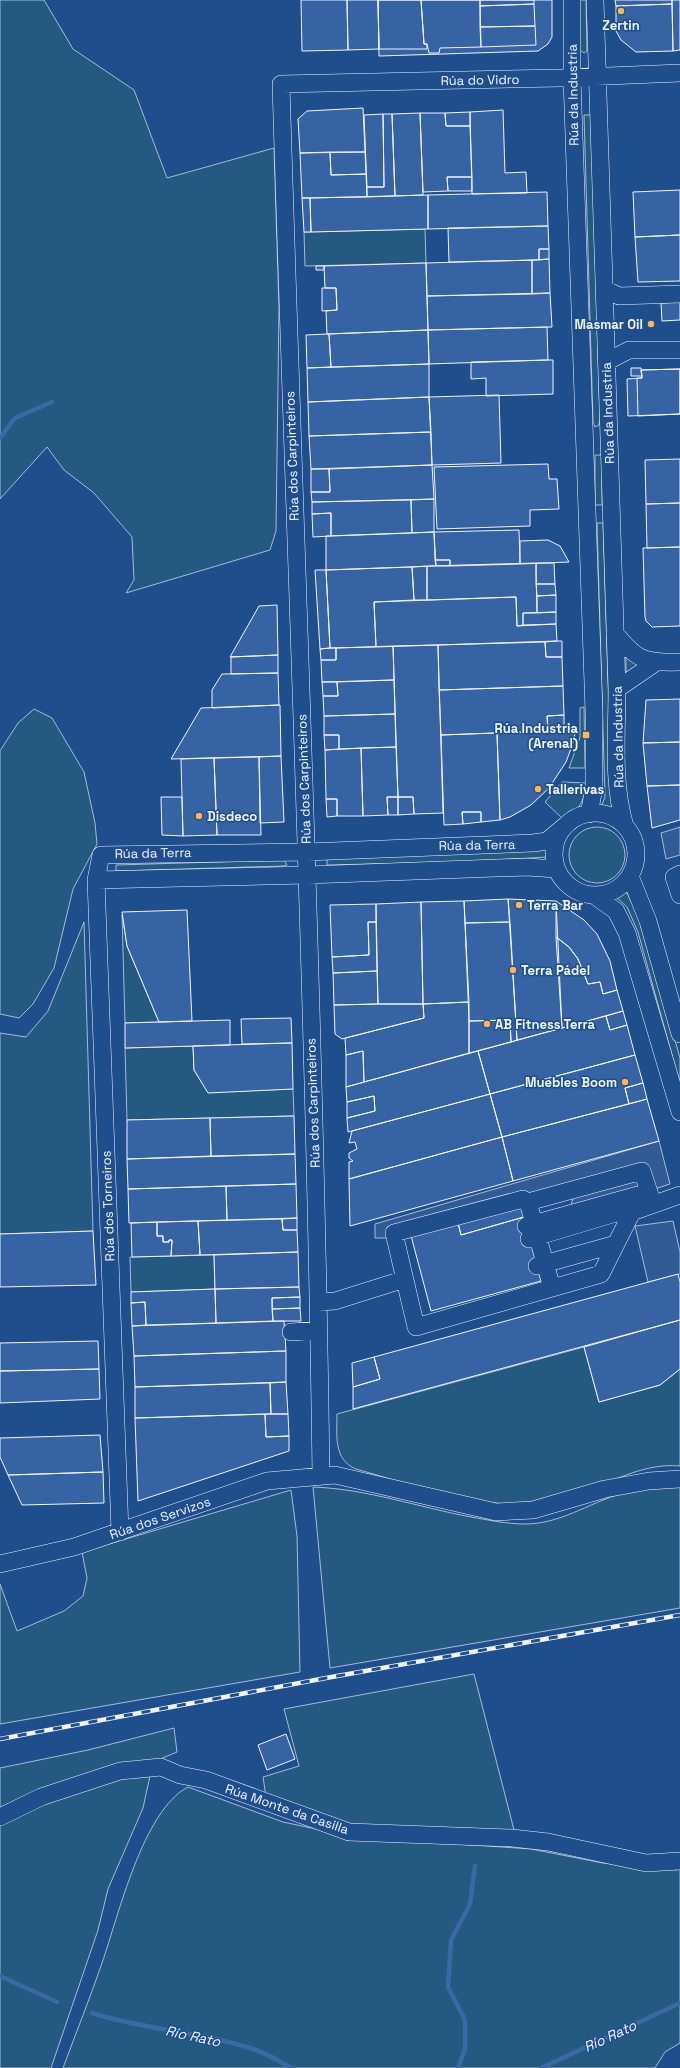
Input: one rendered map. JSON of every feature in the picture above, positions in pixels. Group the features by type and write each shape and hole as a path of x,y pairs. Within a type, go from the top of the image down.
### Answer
{"street":[{"name":"Rúa da Industria","path":"572,0 572,78 594,712 594,788 589,814"},
{"name":"Rúa da Industria","path":"595,0 617,690 617,774 621,814 625,826"},
{"name":"Rúa do Vidro","path":"281,84 572,78 680,73"},
{"name":"Rúa dos Carpinteiros","path":"281,84 295,564 307,875 319,1330 321,1475"},
{"path":"604,289 619,296 680,294"},
{"path":"606,362 629,350 680,350"},
{"path":"585,437 608,437"},
{"path":"587,513 611,513"},
{"path":"614,633 630,652 655,663 680,662"},
{"path":"617,690 655,663"},
{"path":"589,814 602,814 614,818 625,826 632,837 636,850 635,864 630,876 621,886 609,894 595,896 578,893 565,883 556,869 553,857 554,845 558,834 573,820 589,814"},
{"name":"Rúa da Terra","path":"556,869 527,866 307,875 96,880 101,855 306,852 533,843 547,841 566,825"},
{"path":"680,874 674,877 680,895"},
{"path":"630,876 648,921 680,1034"},
{"name":"Rúa dos Torneiros","path":"96,880 120,1532"},
{"path":"595,896 616,911 627,933 680,1112"},
{"path":"613,1250 544,1274 416,1327 394,1233 516,1200 523,1199 528,1202 642,1171 651,1198"},
{"path":"533,1237 651,1198 680,1195"},
{"path":"544,1274 601,1274 630,1215 651,1198"},
{"path":"528,1202 533,1237 544,1274"},
{"path":"533,1237 630,1215"},
{"path":"318,1302 335,1301 405,1279"},
{"path":"291,1332 319,1330"},
{"name":"Rúa dos Servizos","path":"0,1564 74,1547 267,1481 321,1475 335,1475 496,1512 533,1510 605,1489 649,1481 680,1479"},
{"name":"Rúa Monte da Casilla","path":"0,1817 41,1797 120,1771 161,1767 180,1775 206,1780 349,1832 512,1838 562,1845 646,1863 680,1861"}],"shaded area":[{"path":"0,0 44,0 73,49 134,90 167,178 274,148 279,308 276,531 270,550 126,593 134,580 132,537 94,493 64,470 47,447 0,499"},
{"path":"579,0 586,0 587,51 584,53 580,50"},
{"path":"584,115 591,115 600,419 599,425 595,427 593,422"},
{"path":"425,229 426,263 305,266 304,232"},
{"path":"595,455 602,455 602,505 595,505"},
{"path":"597,523 603,523 612,810 601,807 605,797"},
{"path":"626,657 642,664 626,674"},
{"path":"584,707 585,768 569,768 580,737 580,708"},
{"path":"34,709 52,718 84,772 95,823 97,844 73,889 54,968 33,1004 19,1018 0,1014 0,751 18,723"},
{"path":"562,782 587,783 584,796 580,804 574,812 563,819 545,802"},
{"path":"591,827 603,827 613,831 621,839 625,849 625,861 621,871 613,879 603,883 591,883 581,879 573,871 569,861 569,849 573,839 581,831"},
{"path":"680,827 680,855 666,859 661,833"},
{"path":"549,848 548,857 457,862 327,865 327,857"},
{"path":"284,860 287,865 283,866 116,871 116,865"},
{"path":"626,891 642,924 680,1058 680,1084 638,932 627,907 616,897"},
{"path":"122,915 127,946 159,1022 125,1023"},
{"path":"84,922 93,1231 0,1234 0,1033 26,1037 48,1011"},
{"path":"193,1046 194,1070 208,1092 293,1089 294,1116 127,1120 125,1048"},
{"path":"659,1141 670,1184 570,1211 576,1183 404,1227 387,1227 388,1238 375,1238 375,1224"},
{"path":"673,1221 680,1252 680,1274 648,1282 635,1226"},
{"path":"214,1255 215,1289 131,1292 130,1257"},
{"path":"584,1347 599,1402 660,1385 680,1369 680,1466 650,1468 564,1497 524,1504 479,1501 437,1492 356,1469 343,1459 340,1453 337,1438 337,1414"},
{"path":"313,1487 353,1491 471,1517 504,1523 525,1524 550,1521 608,1498 628,1492 680,1487 680,1608 330,1668"},
{"path":"291,1490 297,1536 300,1672 0,1724 0,1584 17,1631 64,1611 83,1596 87,1578 82,1552"},
{"path":"474,1674 514,1830 437,1832 356,1827 266,1797 263,1777 299,1766 284,1709"},
{"path":"174,1728 177,1752 153,1762 0,1809 0,1768 88,1750"},
{"path":"150,1776 143,1808 108,1889 98,1930 51,2068 0,2068 0,1821 114,1778"},
{"path":"188,1787 283,1822 354,1837 531,1849 603,1863 677,1870 680,1869 680,2043 665,2052 655,2068 63,2068 102,1963 124,1893 145,1841 158,1818 172,1799"}],"building":[{"path":"301,0 347,0 348,50 302,51"},
{"path":"347,0 378,0 379,49 348,50"},
{"path":"378,0 421,0 424,44 427,44 427,49 379,49"},
{"path":"378,0 552,0 552,37 548,44 538,51 379,56"},
{"path":"421,0 480,0 481,47 440,48 439,53 429,53 427,44 424,44"},
{"path":"480,0 534,0 534,4 480,6"},
{"path":"615,0 672,0 672,4 616,6"},
{"path":"672,0 680,0 680,50 673,51"},
{"path":"534,4 535,26 480,27 480,6"},
{"path":"672,4 673,51 636,52 621,40 616,31 616,6"},
{"path":"535,26 536,45 481,47 480,27"},
{"path":"363,108 365,152 300,153 298,119 307,111"},
{"path":"503,110 505,173 526,172 527,193 472,194 470,112"},
{"path":"470,112 470,126 446,126 445,113"},
{"path":"420,113 423,195 395,196 392,114"},
{"path":"420,113 445,113 446,126 470,126 472,177 447,177 448,191 423,192"},
{"path":"383,114 384,187 367,187 364,115"},
{"path":"383,114 392,114 395,196 367,197 367,187 384,187"},
{"path":"330,152 365,152 366,174 331,175"},
{"path":"330,152 331,175 366,174 367,197 302,198 300,153"},
{"path":"447,177 472,177 472,191 448,191"},
{"path":"680,190 680,235 635,237 633,192"},
{"path":"547,192 548,226 428,229 428,195"},
{"path":"428,195 428,229 311,232 310,198"},
{"path":"302,198 310,198 311,232 304,232"},
{"path":"548,226 549,249 539,249 539,260 449,262 448,228"},
{"path":"680,235 680,281 638,282 635,237"},
{"path":"539,249 549,249 549,259 539,260"},
{"path":"549,259 550,293 532,294 532,260"},
{"path":"532,260 532,294 427,296 426,263"},
{"path":"426,263 428,330 327,334 326,311 337,310 336,288 325,288 324,266"},
{"path":"316,266 324,266 324,270 316,270"},
{"path":"322,288 336,288 337,310 322,311"},
{"path":"550,293 552,327 428,330 427,296"},
{"path":"680,302 680,320 662,321 661,303"},
{"path":"547,327 548,360 429,364 428,330"},
{"path":"428,330 429,364 331,367 329,334"},
{"path":"329,334 331,367 307,368 306,335"},
{"path":"553,360 553,394 486,396 486,378 471,379 471,362"},
{"path":"429,364 429,397 308,402 307,368"},
{"path":"631,368 641,368 642,376 631,376"},
{"path":"680,369 680,414 638,416 637,378 642,378 641,370"},
{"path":"680,369 680,414 628,416 627,379 642,378 641,370"},
{"path":"499,395 501,463 432,465 429,397"},
{"path":"429,397 431,432 309,436 308,402"},
{"path":"431,432 432,465 311,469 309,436"},
{"path":"680,459 680,503 646,504 645,460"},
{"path":"548,464 549,479 557,479 559,509 530,510 530,526 437,529 434,467"},
{"path":"432,465 434,499 312,502 311,492 330,492 329,469"},
{"path":"311,469 329,469 330,492 311,492"},
{"path":"434,499 434,532 412,533 411,500"},
{"path":"411,500 412,533 331,536 331,513 312,514 312,502"},
{"path":"680,503 680,547 647,548 646,504"},
{"path":"331,513 331,536 313,537 312,514"},
{"path":"519,530 520,564 450,566 450,560 435,560 434,532"},
{"path":"434,532 436,566 326,570 326,536"},
{"path":"548,540 560,546 569,562 520,564 520,541"},
{"path":"680,547 680,626 652,627 646,621 645,617 643,548"},
{"path":"435,560 450,560 450,566 436,566"},
{"path":"536,563 537,613 523,613 523,625 517,626 516,597 427,600 427,566"},
{"path":"536,563 554,563 555,584 536,584"},
{"path":"427,566 427,600 414,600 412,567"},
{"path":"412,567 414,600 374,602 376,647 330,648 326,570"},
{"path":"315,570 326,570 330,648 320,649"},
{"path":"536,584 555,584 556,595 537,596"},
{"path":"556,595 556,612 537,613 537,596"},
{"path":"516,597 517,626 556,624 557,641 376,647 374,602"},
{"path":"277,605 278,655 230,657 259,606"},
{"path":"556,612 556,624 523,625 523,613"},
{"path":"562,641 562,657 546,657 545,642"},
{"path":"545,642 546,657 562,657 563,686 439,690 438,645"},
{"path":"438,645 443,813 414,814 413,797 398,797 393,646"},
{"path":"393,646 394,680 322,682 321,660 336,660 336,648"},
{"path":"336,648 336,660 321,660 320,649"},
{"path":"278,655 278,673 231,674 231,657"},
{"path":"278,673 279,705 212,708 212,690 222,674"},
{"path":"394,680 395,714 324,716 323,696 338,696 337,682"},
{"path":"322,682 337,682 338,696 323,696"},
{"path":"563,686 564,715 547,716 548,731 441,735 439,690"},
{"path":"680,699 680,742 643,743 646,700"},
{"path":"280,705 281,756 171,759 201,708"},
{"path":"395,714 396,747 339,749 339,735 324,735 324,716"},
{"path":"564,715 564,731 548,731 547,716"},
{"path":"576,730 566,762 549,788 531,805 510,817 500,820 497,733"},
{"path":"497,733 500,820 481,822 481,812 462,812 463,824 444,825 441,735"},
{"path":"324,735 339,735 339,749 325,750"},
{"path":"680,742 680,785 647,786 643,743"},
{"path":"396,747 398,797 387,797 388,815 363,816 361,748"},
{"path":"361,748 363,816 337,816 337,799 326,799 325,750"},
{"path":"281,756 284,822 260,823 259,757"},
{"path":"259,757 261,835 217,835 214,758"},
{"name":"Disdeco","path":"214,758 217,835 183,836 181,759"},
{"path":"680,785 680,820 652,828 647,786"},
{"path":"161,797 182,797 183,836 162,835"},
{"path":"387,797 398,797 398,815 388,815"},
{"path":"398,797 413,797 414,814 398,815"},
{"path":"326,799 337,799 337,816 327,817"},
{"path":"462,812 481,812 481,822 463,824"},
{"path":"508,899 510,922 465,923 464,901"},
{"path":"508,899 556,901 562,1028 517,1040"},
{"path":"464,901 469,1002 423,1004 421,902"},
{"path":"556,901 584,920 597,934 610,961 617,990 603,994 600,982 588,984 578,959 569,947 556,937"},
{"path":"421,902 423,1004 378,1004 376,904"},
{"path":"376,904 376,922 368,922 369,955 332,957 330,905"},
{"path":"187,910 192,1021 159,1022 127,946 122,912"},
{"path":"368,922 376,922 377,971 333,973 332,957 369,955"},
{"path":"510,922 517,1040 511,1042 510,1020 469,1021 465,923"},
{"path":"556,937 569,947 578,959 588,984 600,982 603,994 617,990 623,1011 562,1028"},
{"path":"377,971 378,1004 334,1005 333,973"},
{"path":"469,1002 469,1053 364,1082 363,1051 346,1055 345,1038 424,1018 423,1004"},
{"path":"423,1004 424,1018 342,1039 335,1034 334,1005"},
{"path":"623,1011 627,1025 610,1030 606,1016"},
{"path":"606,1016 610,1030 627,1025 635,1055 490,1094 478,1051"},
{"path":"291,1018 292,1043 242,1044 241,1019"},
{"path":"230,1020 230,1045 125,1048 125,1023"},
{"path":"510,1020 511,1042 469,1053 469,1021"},
{"path":"292,1043 293,1089 208,1093 194,1070 193,1046"},
{"path":"363,1051 364,1082 346,1087 346,1055"},
{"path":"478,1051 490,1094 348,1132 347,1118 375,1111 374,1096 347,1102 346,1087"},
{"path":"635,1055 643,1083 625,1088 629,1104 502,1137 490,1094"},
{"path":"643,1083 647,1099 629,1104 625,1088"},
{"path":"490,1094 502,1137 349,1179 349,1162 353,1161 349,1158 349,1153 357,1149 355,1142 349,1143 352,1131"},
{"path":"374,1096 375,1111 347,1118 347,1102"},
{"path":"647,1099 659,1141 513,1181 502,1137"},
{"path":"294,1116 295,1154 211,1156 210,1118"},
{"path":"210,1118 211,1156 127,1159 127,1120"},
{"path":"502,1137 513,1181 350,1226 349,1179"},
{"path":"295,1154 296,1184 128,1189 127,1159"},
{"path":"296,1184 297,1218 227,1220 226,1186"},
{"path":"226,1186 227,1220 129,1223 128,1189"},
{"path":"519,1202 524,1217 461,1235 457,1219"},
{"path":"524,1217 541,1281 431,1311 410,1232 457,1219 461,1235"},
{"path":"297,1218 297,1230 283,1230 282,1219"},
{"path":"282,1219 283,1230 297,1230 298,1252 200,1255 198,1221"},
{"path":"198,1221 200,1255 171,1256 172,1240 169,1240 169,1242 163,1242 163,1236 157,1236 157,1222"},
{"path":"157,1222 157,1236 163,1236 163,1242 169,1242 169,1240 172,1240 171,1256 132,1257 131,1223"},
{"path":"93,1231 96,1285 0,1287 0,1234"},
{"path":"298,1252 299,1287 215,1289 214,1255"},
{"path":"678,1274 680,1282 680,1320 353,1409 353,1387 380,1379 374,1357"},
{"path":"299,1287 300,1297 272,1298 273,1321 216,1323 215,1289"},
{"path":"215,1289 216,1323 146,1325 145,1302 131,1303 131,1292"},
{"path":"300,1297 300,1308 272,1309 272,1298"},
{"path":"145,1302 146,1325 132,1326 131,1303"},
{"path":"300,1308 301,1321 273,1321 272,1309"},
{"path":"680,1320 680,1369 660,1385 599,1402 584,1347"},
{"path":"284,1321 286,1351 134,1356 132,1326"},
{"path":"98,1341 99,1369 0,1371 0,1343"},
{"path":"286,1351 286,1382 135,1387 134,1356"},
{"path":"374,1357 380,1379 353,1387 352,1363"},
{"path":"99,1369 100,1399 0,1403 0,1371"},
{"path":"286,1382 288,1414 271,1414 270,1383"},
{"path":"270,1383 271,1414 135,1418 135,1387"},
{"path":"265,1414 288,1414 289,1436 266,1437"},
{"path":"265,1414 266,1437 289,1436 289,1451 138,1501 135,1418"},
{"path":"100,1435 103,1472 8,1475 0,1457 0,1438"},
{"path":"103,1472 104,1503 22,1505 8,1475"},
{"path":"286,1734 295,1759 267,1770 258,1745"}],"waterway":[{"path":"0,438 15,418 52,402"},
{"path":"458,2068 465,2049 465,2020 448,1987 451,1940 470,1904 475,1866"},
{"name":"Río Rato","path":"0,1976 57,2002"},
{"name":"Río Rato","path":"541,2068 680,2003"},
{"name":"Río Rato","path":"92,2013 112,2019 236,2044 270,2056 292,2068"}],"railway":[{"path":"0,1739 326,1678 680,1615"}],"place":[{"name":"Zertin","path":"621,11"},
{"name":"Masmar Oil","path":"651,324"},
{"name":"Rúa Industria (Arenal)","path":"586,735"},
{"name":"Tallerivas","path":"538,789"},
{"name":"Disdeco","path":"199,816"},
{"name":"Terra Bar","path":"519,905"},
{"name":"Terra Pádel","path":"513,970"},
{"name":"AB Fitness Terra","path":"487,1024"},
{"name":"Muebles Boom","path":"625,1082"}]}
